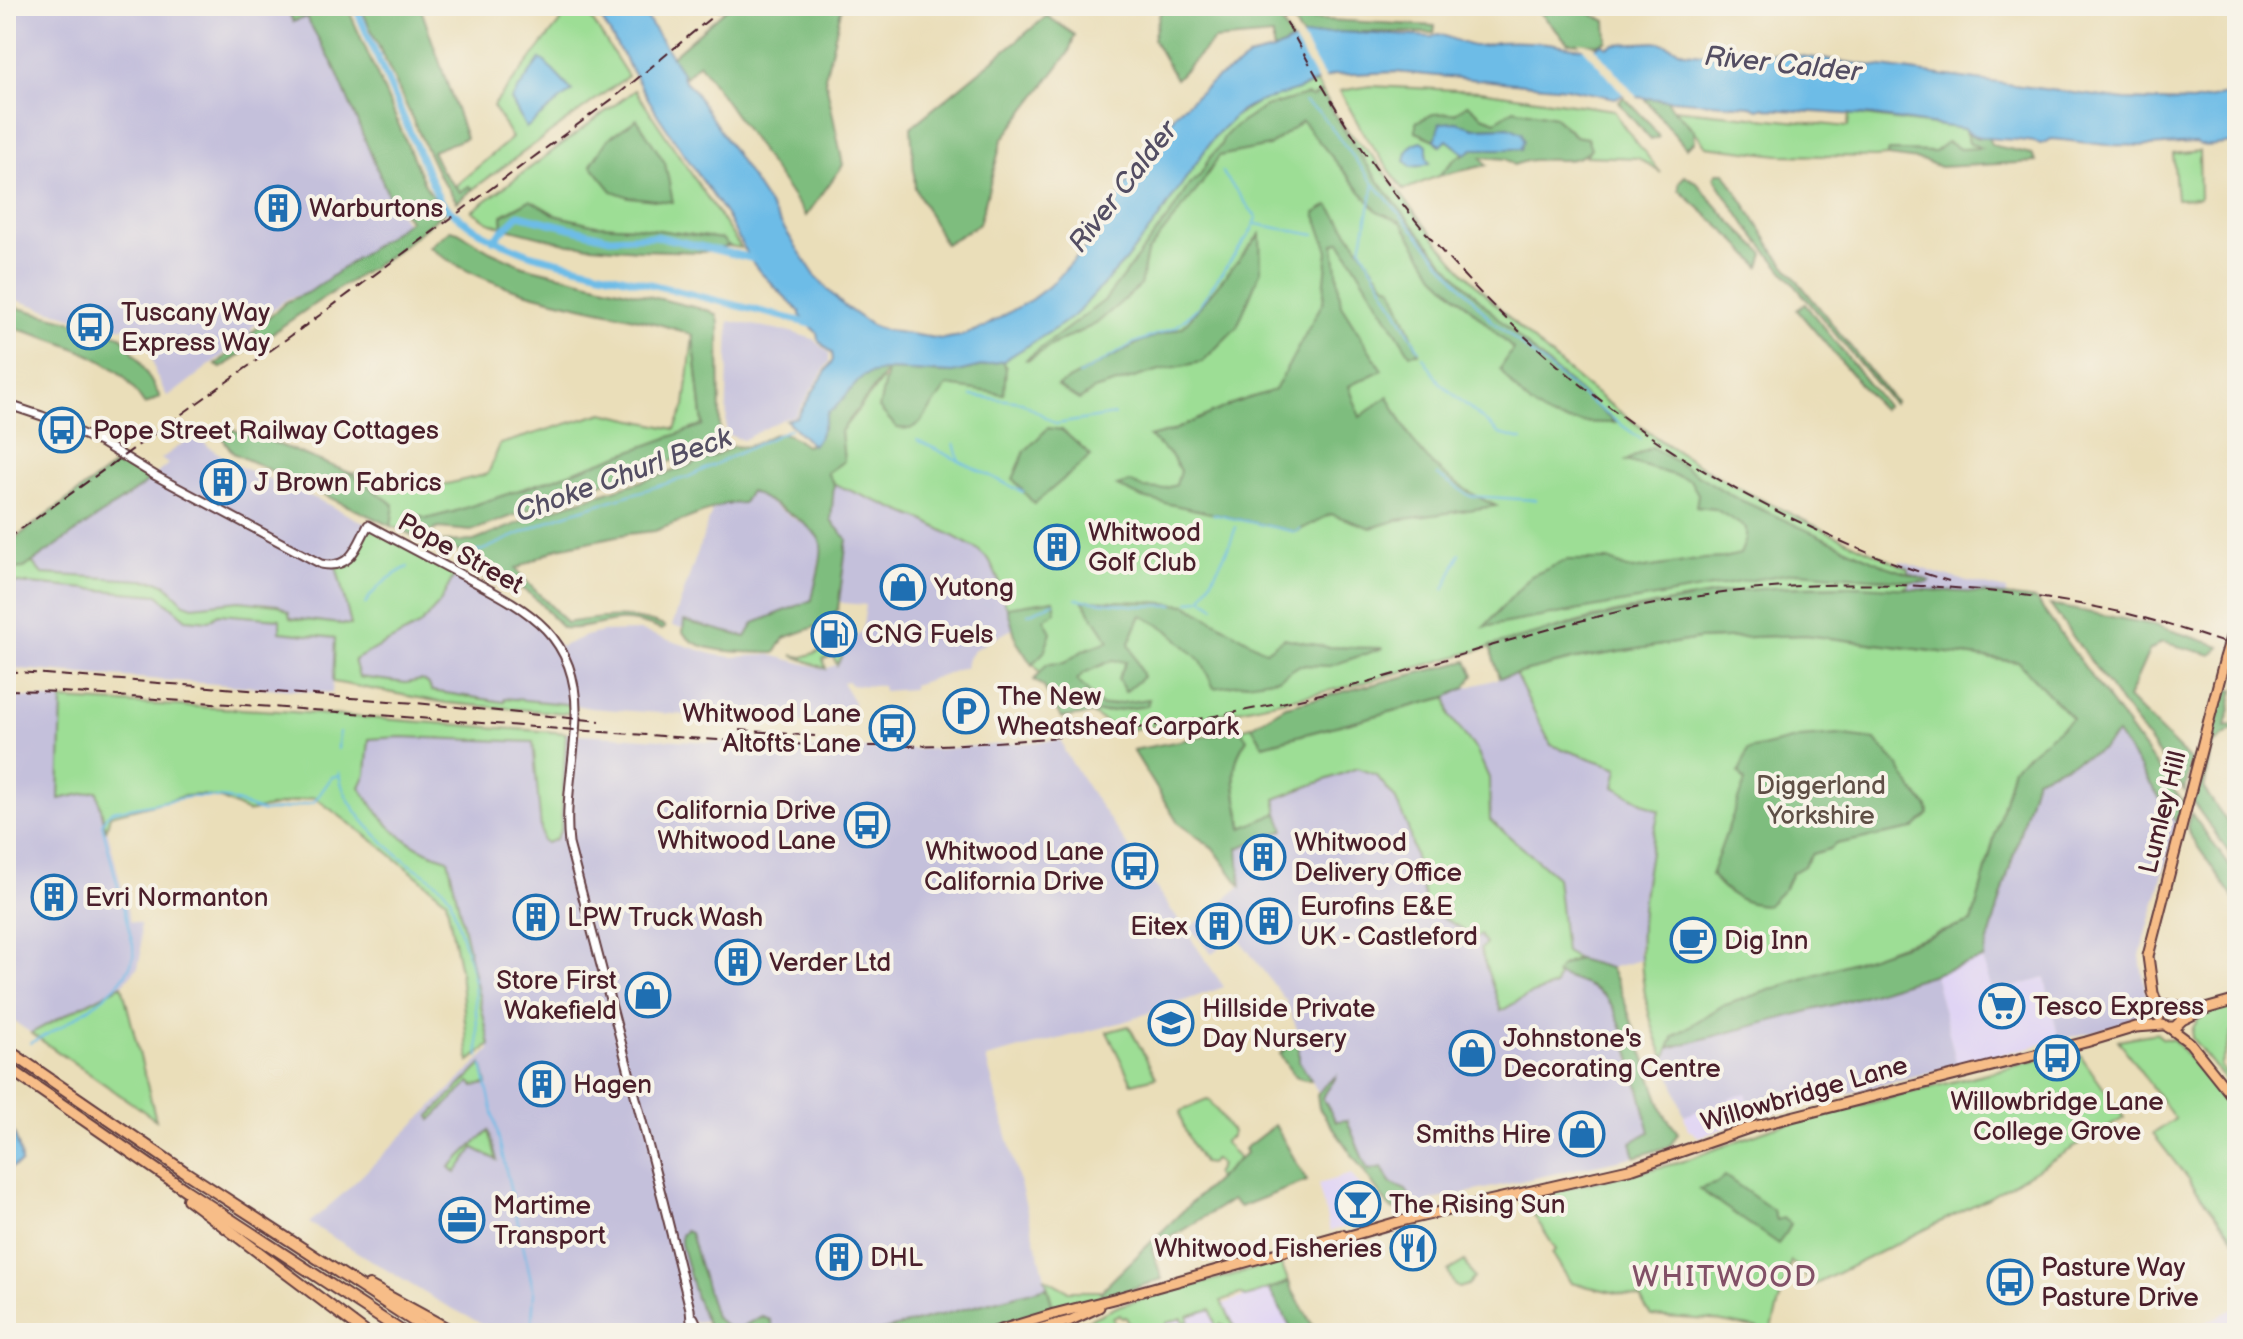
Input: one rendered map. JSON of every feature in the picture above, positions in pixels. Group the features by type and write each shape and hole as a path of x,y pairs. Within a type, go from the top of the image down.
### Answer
{"highway":[{"path":"6,1049 304,1251 432,1333"},
{"path":"6,1066 404,1333"},
{"path":"90,1125 366,1333"},
{"path":"304,1251 455,1333"}],"main road":[{"name":"Lumley Hill","path":"2160,1013 2155,1002 2148,956 2237,614"},
{"path":"2151,976 2163,999 2181,1011 2190,1043"},
{"path":"2167,1026 2178,1025 2205,1009 2237,1000"},
{"path":"2140,1025 2155,1002"},
{"path":"2205,1009 2174,1006 2164,1007 2160,1013 2167,1026 2190,1043 2237,1102"},
{"name":"Willowbridge Lane","path":"1117,1298 1398,1217 1419,1217 1633,1168 1754,1126 2086,1042 2140,1025 2160,1013"},
{"name":"Willowbridge Lane","path":"2140,1025 2167,1026"},
{"path":"991,1333 1117,1298"},
{"path":"1023,1333 1069,1321 1117,1298"}],"street":[{"name":"Pope Street","path":"6,404 42,416 102,443 156,476 321,564 336,566 350,559 368,525 506,598 548,631 560,647 571,675 576,714 567,823 569,844 690,1309"},
{"path":"690,1309 692,1333"},
{"path":"690,1309 701,1333"}],"shaded area":[{"path":"6,6 286,6 293,21 306,17 334,66 390,199 407,223 309,292 287,299 252,327 249,335 167,396 156,375 149,330 97,325 6,297"},
{"path":"729,321 813,339 829,353 829,362 795,416 743,440 726,434"},
{"path":"192,430 209,447 236,465 317,499 368,525 350,559 336,567 351,625 289,618 278,605 270,603 239,601 193,606 184,603 161,582 42,574 32,562 145,484 168,464 161,459 182,444"},
{"path":"834,484 925,521 976,549 990,561 1016,627 975,649 966,667 913,685 913,689 883,691 882,686 842,682 854,702 852,727 590,708 505,698 505,702 432,691 415,680 406,683 359,677 353,660 419,626 439,604 456,572 535,618 560,647 602,632 641,631 715,655 770,655 825,669 836,665 847,646 862,631 866,605 839,601 847,539 831,521"},
{"path":"750,491 808,527 821,541 812,600 754,623 746,637 684,621 683,628 672,626 712,511 725,504 743,503"},
{"path":"1900,561 1942,575 2006,590 2006,596 1910,588 1895,590 1895,582 1928,583 1923,578 1897,570"},
{"path":"6,582 158,595 186,619 217,614 281,619 280,632 336,638 332,693 6,668"},
{"path":"1515,674 1551,745 1619,768 1614,787 1659,811 1643,888 1641,960 1610,968 1577,959 1565,952 1557,877 1490,820 1489,777 1477,751 1450,716 1447,697 1465,688"},
{"path":"6,696 62,700 59,799 97,790 130,921 140,924 138,967 122,985 31,1033 6,1016"},
{"path":"566,733 817,749 939,749 1061,740 1065,752 1092,794 1224,987 1123,1022 986,1058 1054,1310 974,1333 710,1333 705,1321 683,1323 684,1333 499,1333 438,1301 309,1223 345,1192 490,1050 448,860 415,846 394,832 369,801 360,787 366,774 369,739 401,737 533,742 540,833 561,830"},
{"path":"2117,734 2177,824 2140,956 2147,1002 2140,1017 2132,1022 2059,1040 2045,978 1992,993 1983,959 2036,778 2101,750"},
{"path":"1357,768 1376,775 1395,798 1408,828 1425,901 1441,917 1473,939 1480,934 1486,944 1500,1010 1554,986 1556,974 1590,986 1609,1000 1621,1026 1655,1152 1433,1200 1417,1208 1400,1211 1365,1164 1348,1120 1336,1121 1299,1061 1299,1034 1286,1001 1236,935 1212,954 1190,928 1241,886 1238,848 1283,830 1275,799"},
{"path":"1983,959 1992,993 2045,978 2059,1040 1957,1065 1934,974"},
{"path":"1934,974 1957,1065 1754,1118 1746,1093 1684,1116 1665,1059 1669,1048"},
{"path":"1746,1092 1754,1118 1699,1137 1688,1129 1684,1116"},
{"path":"1351,1174 1372,1202 1373,1218 1330,1231 1318,1184"},
{"path":"1269,1289 1294,1333 1143,1333 1142,1330"},
{"path":"2237,1307 2237,1333 2184,1333"}],"green space":[{"path":"286,6 347,6 425,185 444,212 393,254 221,368 216,365 286,302 311,291 410,220 388,195 334,66 306,17 293,22"},
{"path":"360,6 420,6 466,138 432,151 441,170 460,192 469,186 473,189 457,202 438,174"},
{"path":"567,6 583,6 628,76 473,189 469,186 461,192 455,186 512,138 493,106 560,22"},
{"path":"730,6 842,6 825,77 843,165 806,216 699,63 685,77 670,58"},
{"path":"1162,6 1272,6 1292,41 1273,51 1273,35 1214,40 1176,79 1153,39"},
{"path":"1285,6 1302,6 1309,19 1435,26 1434,33 1357,32 1302,37"},
{"path":"1534,6 1580,6 1606,21 1607,41 1599,44 1568,43"},
{"path":"1047,16 1075,35 1068,54 1002,140 979,224 945,244 915,188 911,127"},
{"name":"Whitwood Golf Club","path":"1317,83 1342,124 1376,160 1447,252 1551,356 1619,411 1691,460 1773,505 1909,569 1909,586 1895,590 1859,586 1795,587 1721,593 1653,605 1593,618 1355,685 1192,720 1120,731 1056,692 1031,661 1000,592 990,561 977,549 925,521 834,484 826,473 844,461 841,431 882,380 953,373 1094,294 1156,222 1214,137 1232,118 1258,102"},
{"path":"1370,86 1480,91 1614,110 1661,173 1638,158 1586,156 1591,148 1568,128 1496,121 1482,116 1433,114 1416,132 1435,140 1440,146 1447,140 1465,154 1456,158 1438,176 1404,190 1365,136 1340,91"},
{"path":"635,90 741,248 729,246 722,239 636,227 596,225 558,216 530,200 502,215 503,227 472,211"},
{"path":"1322,92 1386,191 1437,253 1519,338 1615,423 1557,419 1524,399 1500,369 1513,349 1435,275 1401,222 1377,211 1302,121 1269,146 1219,156 1201,185 1147,253 1140,286 1096,324 1025,360 1105,300 1233,128 1265,107"},
{"path":"1624,97 1659,137 1651,140 1627,113 1619,101"},
{"path":"1644,98 1667,100 1694,130 1695,141 1686,148"},
{"path":"1468,104 1482,116 1496,121 1514,109 1555,117 1575,136 1587,138 1591,148 1586,154 1572,159 1531,160 1514,165 1506,159 1481,157 1487,165 1438,176 1456,158 1473,149 1521,149 1509,127 1474,128 1456,122 1440,124 1435,140 1416,132 1416,122 1433,114 1455,113"},
{"path":"1673,109 1848,127 1849,114 1964,129 1969,142 1982,148 1934,152 1889,151 1887,156 1875,157 1779,155 1706,146"},
{"path":"637,119 665,163 673,202 629,197 612,191 591,165 608,139"},
{"path":"1967,133 1977,138 1988,137 1991,145 2032,154 2036,162 1940,167 1925,161 1887,156 1889,151 1934,152 1947,142 1960,149 1980,148 1969,142"},
{"path":"2199,151 2200,198 2177,199 2173,154"},
{"path":"1717,173 1725,173 1776,254 1895,402 1893,404 1747,227 1714,177"},
{"path":"1685,176 1696,182 1764,254 1760,267 1679,190 1679,182"},
{"path":"530,200 558,216 596,225 636,227 722,239 729,246 703,252 638,250 569,244 503,227 502,216"},
{"path":"1329,205 1385,284 1392,286 1419,353 1410,354 1340,241 1334,244 1341,305 1382,370 1349,386 1360,417 1388,396 1413,441 1430,462 1461,487 1496,506 1398,520 1371,528 1331,514 1296,532 1142,498 1117,486 1130,482 1143,488 1162,489 1176,485 1180,471 1171,455 1149,437 1172,431 1234,403 1275,390 1323,302 1328,251 1315,213"},
{"path":"450,230 523,266 717,315 720,442 703,451 614,479 471,531 439,528 416,537 401,530 409,511 426,519 453,512 703,425 693,335 490,281 429,247"},
{"path":"1260,234 1261,270 1237,327 1202,362 1160,370 1094,390 1079,400 1057,386 1142,341 1183,327"},
{"path":"1805,304 1886,406 1882,410 1797,310"},
{"path":"6,305 121,336 160,397 145,405 122,375 98,359 51,339 6,326"},
{"path":"693,335 703,426 453,512 426,519 409,512 401,530 391,526 394,505 350,473 389,474 431,488 488,474 500,444 603,413 675,429 685,406"},
{"path":"1003,361 1006,368 1004,394 947,386 920,423 910,429 897,428 879,408 887,371 841,431 844,461 827,473 834,484 831,521 847,539 838,609 821,625 784,638 775,653 711,648 699,645 683,632 684,621 746,637 754,623 812,600 821,556 817,536 801,521 750,491 743,503 725,504 655,531 558,548 516,569 566,623 627,618 664,626 662,630 623,621 563,628 527,592 484,578 470,567 459,551 441,549 442,542 474,541 559,507 674,471 733,446 744,447 784,433 805,446 810,445 821,434 828,412 857,381 871,373 894,370 954,372"},
{"path":"1048,428 1062,430 1091,456 1034,504 1013,479 1025,451"},
{"path":"230,429 350,473 394,505 391,526 233,453 219,433"},
{"path":"1652,447 1734,497 1886,566 1930,581 1798,572 1484,627 1531,576 1567,560 1608,560 1632,570 1740,554 1746,539 1746,528 1715,509 1696,507 1698,494 1690,480 1626,461"},
{"path":"119,462 150,478 24,568 6,569 6,545"},
{"path":"368,525 456,572 439,604 419,626 354,660 359,677 406,683 421,680 428,683 432,691 504,702 505,698 575,705 576,714 446,703 333,682 335,638 280,632 280,619 218,614 209,621 186,619 158,595 6,582 6,569 24,568 32,562 42,574 157,581 166,585 184,603 193,606 239,601 278,605 289,612 290,618 351,625 336,566 350,559"},
{"path":"1859,586 1981,593 2036,600 2182,801 2177,824 2117,734 2101,750 2036,778 1983,959 1836,1004 1669,1048 1674,1036 1722,1006 1972,922 2013,767 2072,718 2018,662 1806,635 1699,639 1576,659 1499,678 1490,646 1631,610 1735,591"},
{"path":"1054,600 1056,612 1044,619 1051,632 1044,652 1032,665 1017,642 1007,607"},
{"path":"1082,600 1187,605 1266,651 1284,638 1327,647 1383,648 1330,666 1300,665 1279,678 1214,688 1201,661 1168,630 1141,615 1129,643 1143,677 1125,692 1118,679 1126,662 1113,660 1084,673 1077,680 1101,706 1149,699 1147,706 1061,718 1044,687 1034,680 1047,664 1064,663 1084,650 1109,641"},
{"path":"2050,605 2154,625 2220,646 2212,655 2162,642 2149,651 2128,698 2191,761 2185,791"},
{"name":"Diggerland Yorkshire","path":"1806,635 2018,662 2073,719 2013,767 1972,922 1895,947 1674,1036 1665,1059 1653,1029 1646,998 1641,936 1646,874 1659,811 1614,787 1618,768 1551,745 1515,674 1576,659 1699,639"},
{"path":"843,643 847,646 837,665 833,656 823,659 826,669 792,655 803,657"},
{"path":"1467,661 1474,675 1465,688 1447,697 1263,745 1252,726 1286,706"},
{"path":"2224,690 2234,690 2226,727 2237,727 2212,745 2204,789 2237,836 2237,864 2193,802"},
{"path":"1447,697 1450,716 1477,751 1489,778 1490,820 1557,877 1565,952 1577,959 1560,967 1555,986 1527,996 1501,1011 1480,949 1486,944 1480,935 1474,939 1441,917 1425,901 1408,828 1395,798 1376,775 1357,768 1275,799 1278,813 1243,829 1236,794 1236,761 1246,740 1241,729 1252,726 1263,745"},
{"path":"62,700 279,711 566,733 561,830 555,840 546,843 542,840 533,742 401,737 369,739 366,774 360,787 387,823 407,841 448,859 490,1045 469,1062 460,971 446,900 379,845 314,797 248,812 221,799 202,795 185,796 110,815 106,831 97,791 59,799"},
{"path":"1241,729 1247,740 1236,760 1235,782 1242,828 1278,813 1284,830 1238,848 1241,886 1213,848 1178,823 1133,750"},
{"path":"1837,735 1875,740 1898,765 1912,789 1928,807 1929,814 1913,829 1836,844 1812,854 1804,866 1792,873 1785,888 1768,905 1743,901 1729,893 1711,875 1745,781 1739,773 1748,750 1800,738"},
{"path":"2191,813 2237,876 2237,903 2189,834 2187,826"},
{"path":"1577,959 1610,968 1619,986 1664,1114 1678,1133 1670,1146 1635,1157 1631,1142 1650,1132 1614,1009 1596,990 1556,974 1560,967"},
{"path":"122,985 156,1120 31,1033"},
{"path":"2237,1005 2237,1027 2220,1066 2237,1087 2237,1095 2192,1038 2196,1023 2201,1018"},
{"path":"1129,1026 1156,1077 1132,1083 1107,1032"},
{"path":"2156,1033 2162,1038 2174,1040 2225,1103 2229,1101 2237,1111 2237,1242 2153,1134 2175,1119 2118,1040"},
{"path":"1299,1034 1299,1061 1311,1080 1296,1076 1280,1054"},
{"path":"2077,1050 2124,1118 1988,1198 1814,1285 1791,1261 1771,1331 1711,1320 1651,1316 1640,1298 1571,1283 1552,1253 1556,1250 1523,1198 1678,1163 1772,1128"},
{"path":"482,1064 487,1084 474,1086 470,1082 431,1120 430,1116"},
{"path":"1336,1076 1323,1099 1336,1121 1347,1120 1369,1170 1382,1167 1390,1183 1406,1190 1417,1208 1394,1210 1389,1207 1319,1108 1317,1095"},
{"path":"1207,1100 1232,1132 1224,1142 1239,1159 1217,1179 1215,1175 1220,1165 1215,1159 1210,1164 1203,1163 1186,1132 1180,1112"},
{"path":"1275,1125 1307,1181 1240,1207 1232,1200 1152,1249 1162,1279 1103,1298 1101,1291 1246,1153 1244,1149"},
{"path":"489,1130 497,1160 474,1148 456,1173 450,1167"},
{"path":"1725,1176 1773,1210 1776,1220 1784,1218 1791,1224 1778,1244 1699,1189 1717,1183"},
{"path":"685,1231 690,1233 715,1317 727,1327 740,1328 762,1316 770,1320 775,1333 711,1333 696,1298 681,1244 681,1235"},
{"path":"1465,1261 1474,1278 1468,1285 1459,1288 1454,1285 1448,1271"},
{"path":"1280,1262 1289,1282 1246,1297 1240,1294 1221,1301 1238,1333 1221,1324 1216,1330 1211,1309 1188,1316 1189,1321 1184,1323 1182,1318 1166,1323 1167,1330 1162,1333 1133,1333 1126,1317 1120,1315 1113,1318 1115,1323 1101,1328 1099,1333 1070,1333 1075,1326 1121,1305"},
{"path":"1045,1278 1068,1291 1101,1291 1103,1298 1054,1310"},
{"path":"1289,1282 1317,1333 1294,1333 1269,1289"},
{"path":"1047,1287 1054,1310 976,1333 873,1333"}],"water":[{"name":"River Calder","path":"596,6 639,6 681,71 683,79 692,88 816,277 844,306 871,325 884,330 942,339 984,327 1053,283 1084,249 1177,112 1248,57 1273,51 1302,37 1338,32 1432,37 1438,34 1474,46 1516,42 1583,48 1602,44 1607,47 1660,42 1684,52 1712,55 1786,54 2125,100 2192,102 2237,93 2237,143 2150,146 2052,139 2041,144 1979,137 1964,129 1873,116 1758,109 1623,95 1615,98 1566,88 1395,72 1333,75 1241,110 1214,137 1156,222 1124,262 1076,314 1061,325 1003,361 953,373 888,370 862,377 828,412 819,438 812,445 786,420 797,417 833,360 832,353 821,343 800,312 750,259 726,215 659,117"},
{"path":"540,59 572,91 526,128 511,100"},
{"path":"1457,122 1474,128 1509,127 1522,133 1524,140 1521,149 1473,149 1465,154 1447,140 1441,146 1435,140 1440,123"},
{"path":"1422,141 1427,145 1430,163 1411,167 1405,161 1408,150"},
{"path":"6,1119 21,1157 21,1163 9,1169 6,1167"}],"pier":[{"path":"1300,34 1327,82 1320,86 1293,38"},
{"path":"1578,42 1592,44 1641,102 1628,100"}],"waterway":[{"path":"355,6 440,201 472,227 532,255 812,324"},
{"path":"1304,102 1320,113 1374,184 1490,319 1586,399 1641,439"},
{"path":"1079,375 1134,343 1176,327 1197,308 1250,233 1257,218 1222,172"},
{"path":"1374,184 1361,248 1419,350"},
{"path":"493,240 519,215 610,238 656,236 755,259"},
{"path":"1256,224 1315,235"},
{"path":"1423,357 1439,382 1500,434 1522,440"},
{"path":"972,396 1022,402 1056,424 1114,415"},
{"name":"Choke Churl Beck","path":"468,554 560,516 688,477 790,429"},
{"path":"917,440 1023,492"},
{"path":"954,443 959,461"},
{"path":"1437,475 1470,496 1536,500"},
{"path":"1213,514 1296,532 1300,529"},
{"path":"1215,607 1202,598 1236,527"},
{"path":"1444,590 1460,554"},
{"name":"Choke Churl Beck","path":"365,604 384,582 408,567"},
{"path":"1076,599 1136,606 1174,605"},
{"path":"1189,602 1200,599"},
{"path":"1028,614 1054,603"},
{"name":"Choke Churl Beck","path":"338,749 339,732"},
{"path":"339,772 348,798 366,824 450,897 474,982 479,1057"},
{"path":"30,1043 73,1019 105,996 118,984 133,958 133,945 102,824 106,816 112,811 189,797 228,799 263,812 290,808 314,802 332,777 339,775"},
{"path":"482,1065 534,1293 531,1333"}],"railway":[{"path":"6,540 320,315 615,97 725,6"},
{"path":"1278,6 1354,136 1425,232 1471,283 1573,378 1628,421 1746,495 1860,549 1949,581"},
{"path":"6,690 741,741 900,746 1075,735 1219,715 1360,684 1631,609 1770,588 1866,584 1915,586 2060,600 2172,626 2237,647"},
{"path":"6,671 415,703 600,721"},
{"path":"739,730 815,736"}],"place":[{"name":"Warburtons","path":"278,208"},
{"name":"Tuscany Way Express Way","path":"90,327"},
{"name":"Pope Street Railway Cottages","path":"62,430"},
{"name":"J Brown Fabrics","path":"223,482"},
{"name":"Whitwood Golf Club","path":"1057,547"},
{"name":"Yutong","path":"903,587"},
{"name":"CNG Fuels","path":"834,634"},
{"name":"The New Wheatsheaf Carpark","path":"966,711"},
{"name":"Whitwood Lane Altofts Lane","path":"892,728"},
{"name":"California Drive Whitwood Lane","path":"867,825"},
{"name":"Whitwood Delivery Office","path":"1263,857"},
{"name":"Whitwood Lane California Drive","path":"1135,866"},
{"name":"Evri Normanton","path":"54,897"},
{"name":"LPW Truck Wash","path":"536,917"},
{"name":"Eurofins E&E UK - Castleford","path":"1269,921"},
{"name":"Eitex","path":"1219,926"},
{"name":"Dig Inn","path":"1693,940"},
{"name":"Verder Ltd","path":"738,962"},
{"name":"Store First Wakefield","path":"648,995"},
{"name":"Tesco Express","path":"2002,1006"},
{"name":"Hillside Private Day Nursery","path":"1171,1023"},
{"name":"Johnstone's Decorating Centre","path":"1472,1053"},
{"name":"Willowbridge Lane College Grove","path":"2057,1058"},
{"name":"Hagen","path":"542,1084"},
{"name":"Smiths Hire","path":"1582,1134"},
{"name":"The Rising Sun","path":"1358,1204"},
{"name":"Martime Transport","path":"462,1220"},
{"name":"Whitwood Fisheries","path":"1413,1248"},
{"name":"DHL","path":"839,1257"},
{"name":"Pasture Way Pasture Drive","path":"2010,1282"}],"district":[{"name":"WHITWOOD","path":"1725,1276"}]}
